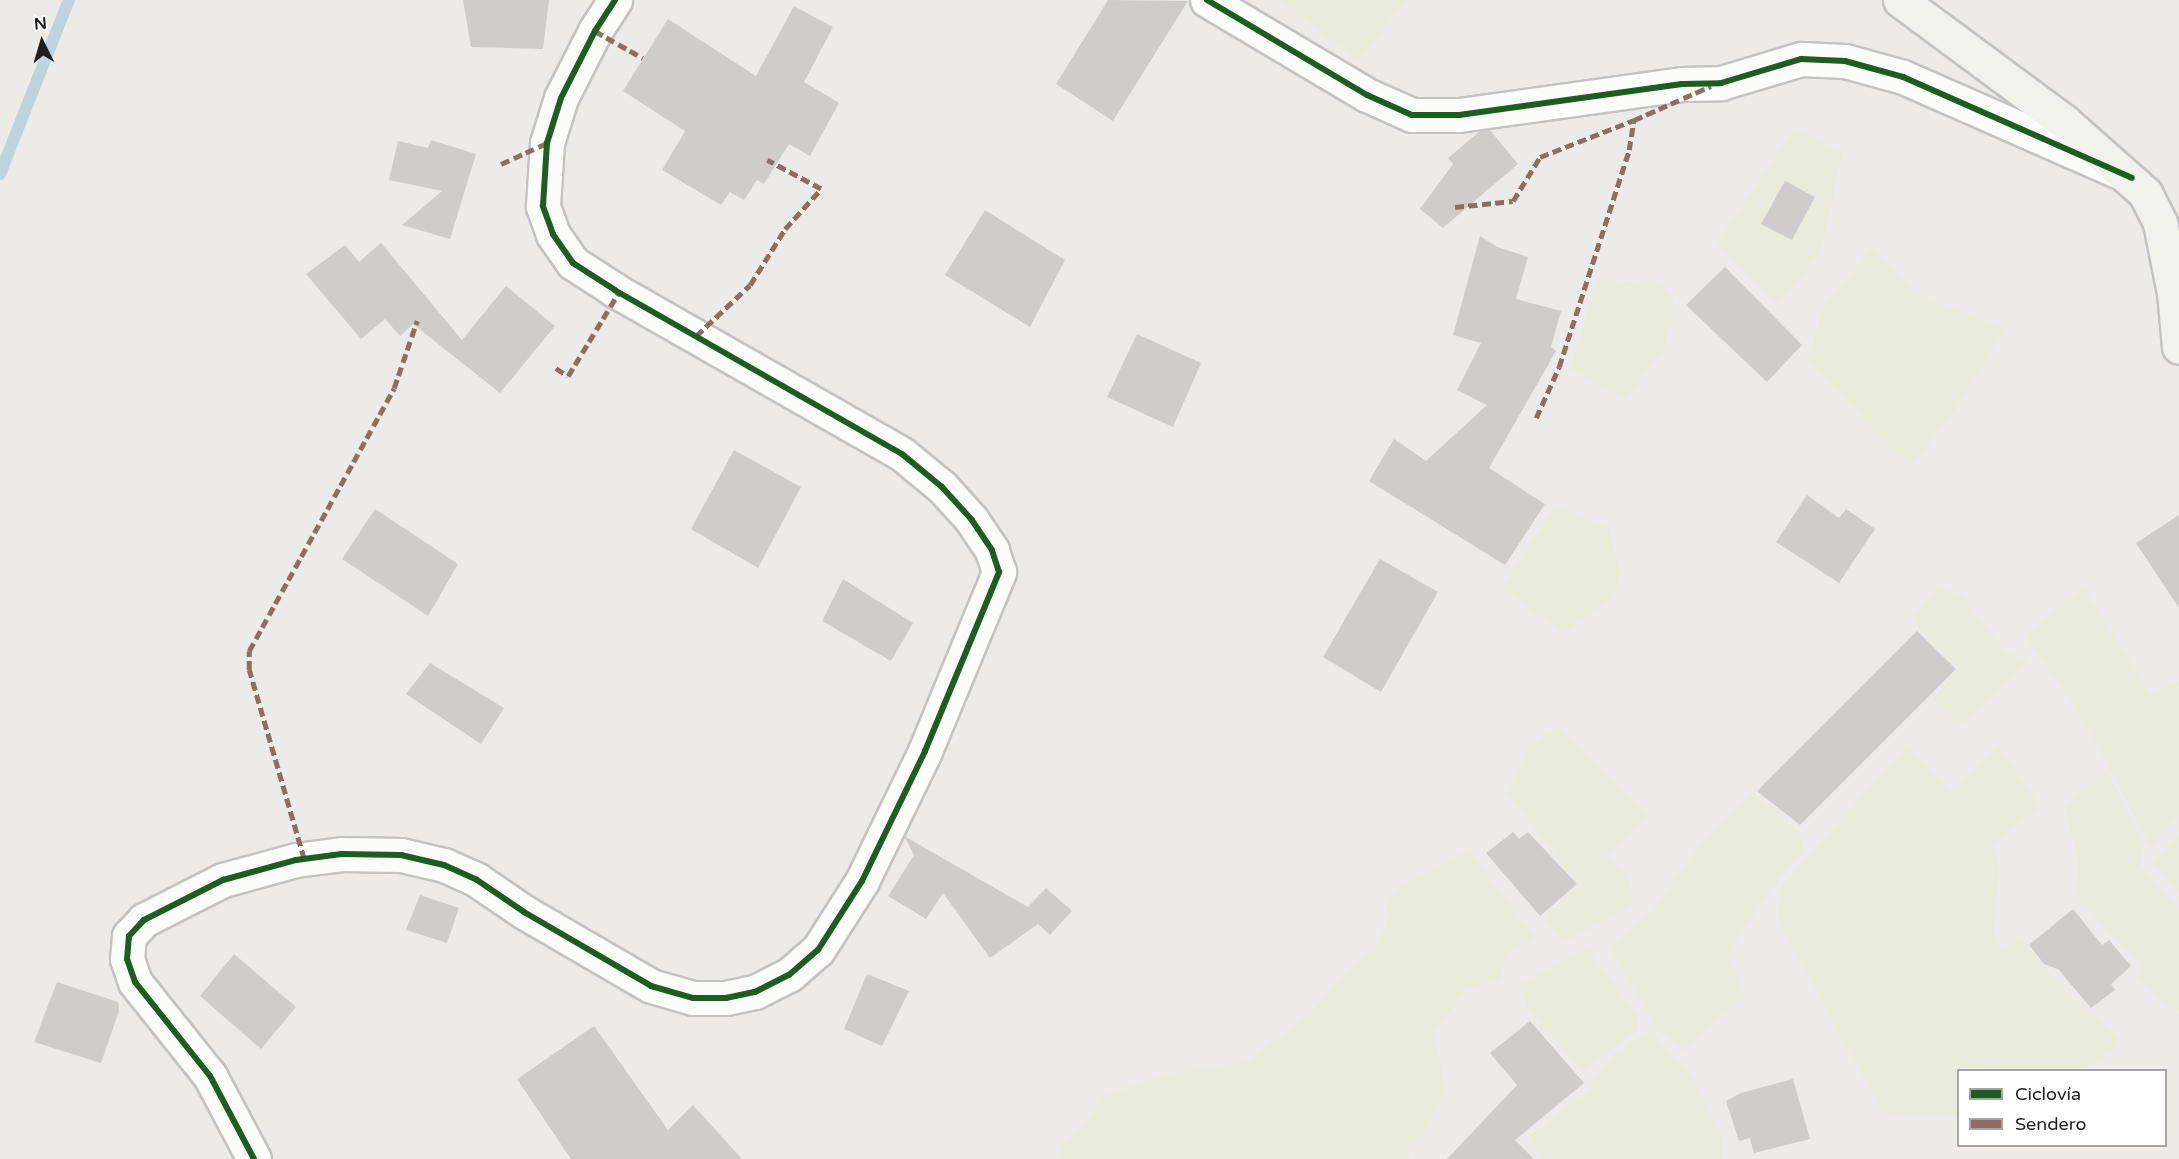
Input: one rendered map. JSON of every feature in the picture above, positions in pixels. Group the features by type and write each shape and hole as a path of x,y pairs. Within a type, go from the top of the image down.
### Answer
{"main road":[{"path":"1900,0 2066,123 2132,178 2145,193 2160,223 2174,293 2179,346"}],"street":[{"path":"254,1159 210,1076 135,982 127,958 129,936 144,920 223,880 296,860 342,854 401,855 444,865 477,880 524,912 651,986 693,998 726,998 755,992 789,975 818,950 862,881 925,751 999,572 992,550 972,520 942,487 902,454 615,290 573,263 553,234 542,196 548,143 561,98 594,31 615,0"},
{"path":"1207,0 1367,95 1412,115 1459,116 1682,84 1721,83 1801,59 1845,61 1903,77 2132,178"}],"shaded area":[{"path":"1281,0 1407,0 1358,61"},
{"path":"1796,128 1842,154 1821,252 1778,305 1717,243"},
{"path":"1873,249 1925,306 1933,301 2005,329 1956,408 1911,467 1807,361 1825,304"},
{"path":"1597,278 1621,283 1651,280 1662,284 1673,297 1672,321 1664,348 1625,400 1571,369"},
{"path":"1556,505 1608,528 1621,573 1611,599 1562,633 1503,587"},
{"path":"1939,587 1963,597 2005,651 2028,662 1988,703 1961,724 1934,699 1959,668 1918,627 1914,616"},
{"path":"2084,588 2151,694 2179,682 2179,815 2151,846 2077,709 2025,636"},
{"path":"1559,727 1649,814 1605,856 1626,875 1634,896 1627,909 1563,942 1545,917 1580,887 1508,793 1529,747"},
{"path":"1908,745 1953,795 1999,747 2040,806 1991,845 1999,860 1993,935 2002,950 2022,938 2044,968 2089,1014 2119,1037 2114,1050 2086,1069 1957,1069 1957,1117 1891,1115 1882,1111 1777,919 1781,887"},
{"path":"2107,770 2144,846 2140,865 2179,912 2179,1010 2165,1007 2140,977 2140,964 2076,895 2079,862 2065,809"},
{"path":"1753,792 1799,833 1804,851 1770,890 1727,956 1746,995 1684,1051 1658,1030 1610,948 1651,913 1697,849"},
{"path":"2179,835 2179,892 2154,862"},
{"path":"1468,851 1535,937 1509,952 1499,980 1467,989 1434,1031 1445,1090 1427,1128 1408,1148 1409,1159 1056,1159 1064,1142 1083,1128 1105,1096 1165,1075 1249,1061 1311,1014 1341,977 1376,949 1389,917 1385,900 1397,888"},
{"path":"1587,948 1636,1014 1639,1029 1582,1073 1528,1008 1520,985"},
{"path":"1650,1030 1693,1077 1723,1140 1723,1159 1542,1159 1530,1136 1587,1092 1615,1053"}],"building":[{"path":"463,0 549,0 543,49 471,47"},
{"path":"1108,0 1188,1 1113,121 1056,84"},
{"path":"794,6 833,27 804,82 839,103 810,156 789,144 764,184 757,180 744,200 730,192 721,205 662,170 685,131 623,91 668,19 756,76"},
{"path":"1490,130 1518,164 1443,228 1420,209 1453,164 1448,158 1480,131"},
{"path":"431,140 476,154 450,239 402,225 442,191 389,180 398,141 428,148"},
{"path":"1785,181 1815,197 1792,240 1761,224"},
{"path":"985,210 1065,260 1030,327 945,275"},
{"path":"1480,236 1497,247 1528,257 1516,299 1561,311 1551,347 1556,351 1489,468 1545,504 1505,565 1369,481 1394,439 1426,461 1487,405 1457,390 1481,343 1453,335"},
{"path":"381,243 462,340 506,286 555,326 500,393 413,324 400,336 385,319 361,339 306,274 345,245 359,262"},
{"path":"1725,267 1802,345 1767,382 1686,305"},
{"path":"1137,334 1201,363 1173,427 1107,397"},
{"path":"734,450 801,487 758,568 691,529"},
{"path":"1807,495 1839,518 1846,509 1875,529 1839,583 1776,542"},
{"path":"375,509 458,564 428,616 342,559"},
{"path":"2179,515 2179,608 2136,543"},
{"path":"1380,559 1438,592 1381,692 1323,657"},
{"path":"843,579 913,623 891,661 822,621"},
{"path":"1917,631 1956,669 1800,825 1757,791"},
{"path":"430,663 504,708 481,744 406,694"},
{"path":"1513,832 1519,839 1528,832 1577,884 1540,916 1486,853"},
{"path":"904,836 1028,907 1046,888 1072,911 1050,935 1038,924 990,958 943,893 926,919 888,896 914,855"},
{"path":"420,895 459,908 447,943 406,930"},
{"path":"2073,909 2102,945 2109,940 2131,966 2111,984 2115,990 2091,1008 2058,969 2044,964 2029,945"},
{"path":"234,954 296,1007 261,1049 200,996"},
{"path":"867,974 909,991 882,1046 844,1029"},
{"path":"57,982 118,1002 119,1011 101,1063 34,1042"},
{"path":"1530,1021 1584,1083 1515,1140 1534,1159 1447,1159 1517,1085 1490,1053"},
{"path":"594,1026 668,1130 693,1105 742,1159 571,1159 517,1079"},
{"path":"1793,1079 1810,1139 1754,1153 1750,1138 1739,1141 1726,1101 1741,1093"}],"waterway":[{"path":"0,174 69,0"}],"marked path":[{"path":"595,31 643,58"},
{"path":"1536,418 1559,367 1629,150 1634,120 1711,86"},
{"path":"1455,207 1513,201 1540,157 1634,120"},
{"path":"501,164 547,143"},
{"path":"696,336 750,285 785,229 821,189 767,160"},
{"path":"556,368 568,376 619,292"},
{"path":"304,859 249,670 249,651 394,388 417,321"}],"cycle path":[{"path":"254,1159 210,1076 135,982 127,959 129,936 144,920 223,880 296,860 342,854 401,855 444,865 477,880 524,912 651,986 693,998 726,998 755,992 789,975 818,950 862,881 925,751 999,572 992,550 972,520 942,487 902,454 615,290 573,263 553,234 543,206 547,143 561,98 595,31 615,0"},
{"path":"1207,0 1367,95 1412,115 1459,115 1682,84 1721,83 1801,59 1845,61 1903,77 2132,178"}]}
